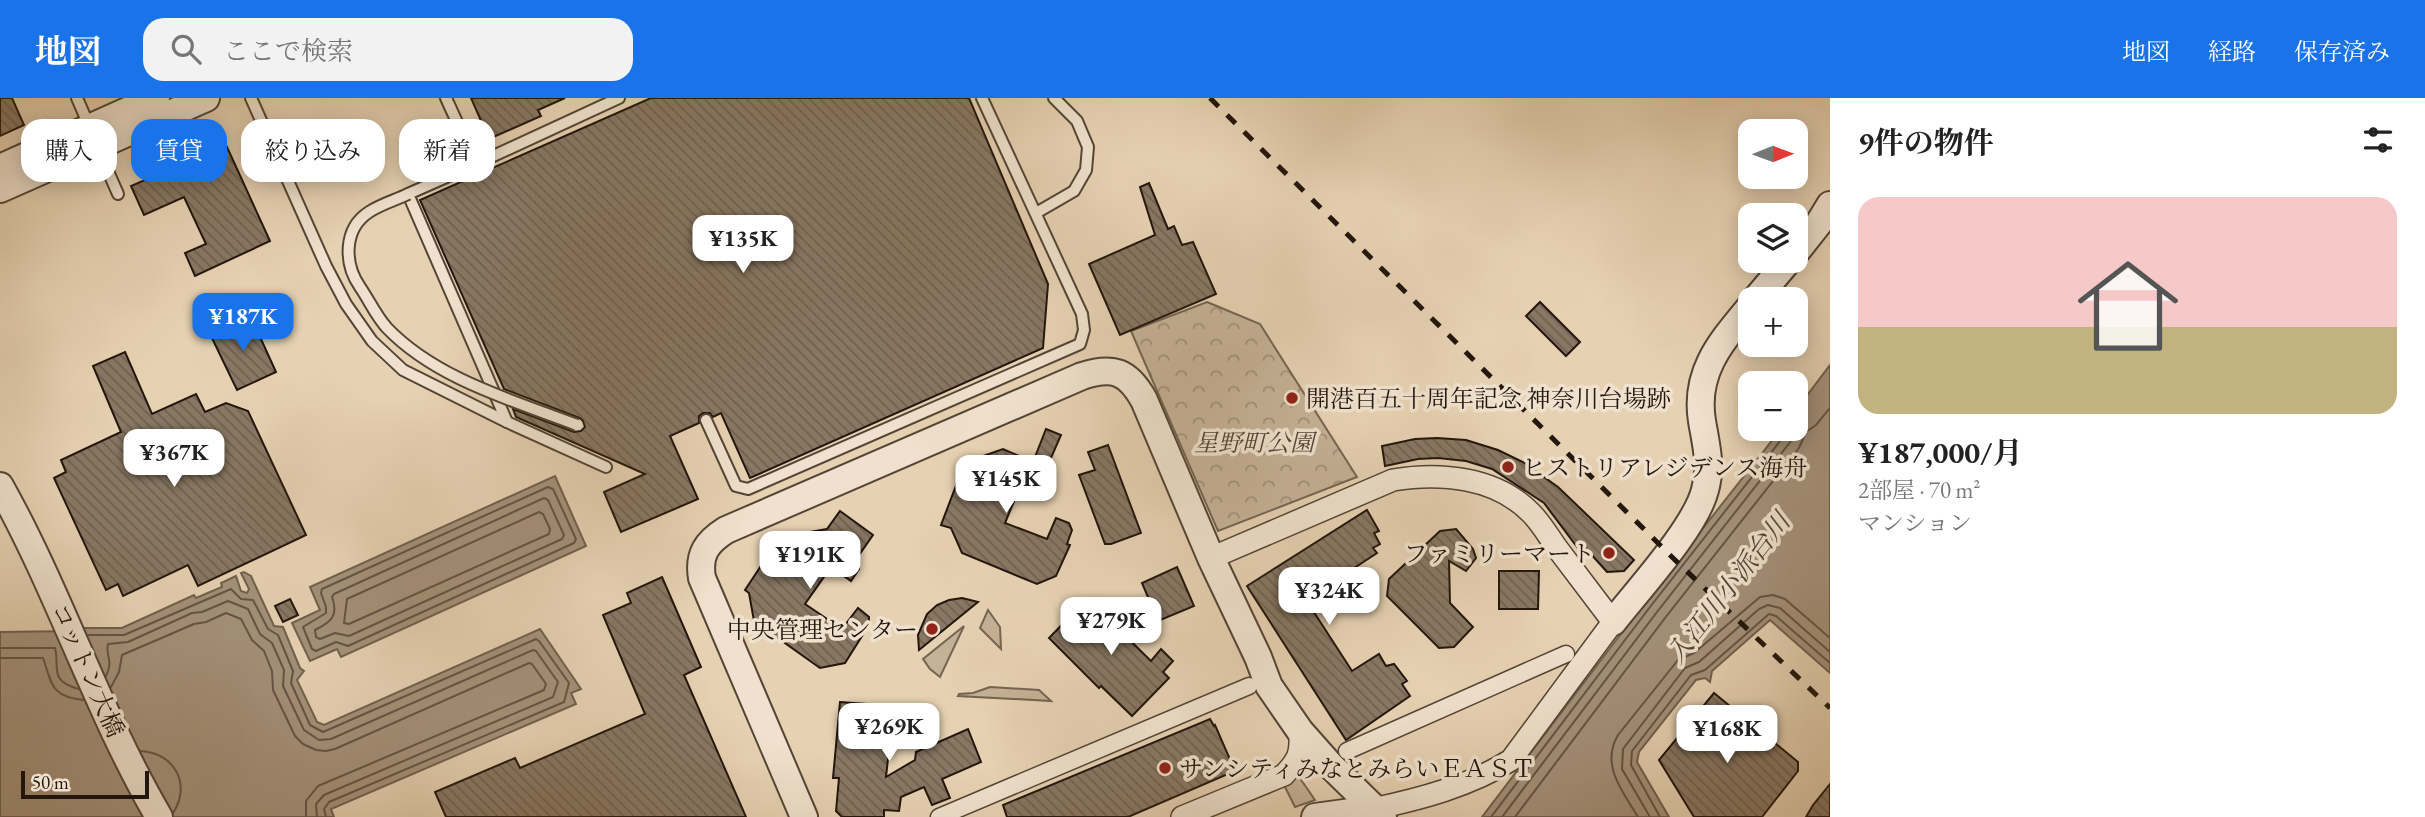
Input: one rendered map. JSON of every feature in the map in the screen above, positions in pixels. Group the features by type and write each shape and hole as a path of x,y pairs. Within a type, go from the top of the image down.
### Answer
{"street":[{"path":"117,122 156,98"},
{"path":"117,129 206,98"},
{"path":"0,168 21,161"},
{"path":"0,189 21,177"},
{"path":"1808,236 1825,214"},
{"path":"1766,287 1778,273"},
{"path":"1315,817 1378,813 1429,796 1511,760 1699,507 1709,467 1700,409 1701,395 1706,372 1719,344 1738,321"},
{"path":"804,817 702,578 702,553 714,537 739,524 1082,376 1106,370 1118,372 1127,378 1139,392 1269,686 1300,730 1378,813"},
{"path":"1211,558 1393,480 1452,477 1490,488 1531,513 1613,622"},
{"name":"コットン大橋","path":"0,486 39,559 98,696 143,790 159,817"},
{"path":"1347,751 1566,654"},
{"path":"940,817 1249,686"},
{"path":"1182,817 1284,775 1296,762 1301,748 1300,730"}],"lane":[{"path":"77,98 86,119"},
{"path":"251,98 326,266 346,304 372,341 403,370 606,467"},
{"path":"446,98 456,119"},
{"path":"495,155 619,98"},
{"path":"706,420 736,486 748,489 1080,344 1084,330 1082,314 982,98"},
{"path":"1035,213 1074,191 1086,170 1088,147 1077,121 1054,98"},
{"path":"113,182 118,194"},
{"path":"435,182 368,212 352,229 348,250 353,276 386,327 422,356 466,381 577,425"},
{"path":"408,194 507,422"}],"green space":[{"name":"星野町公園","path":"1207,302 1260,324 1357,477 1218,531 1131,331"},
{"path":"988,610 1000,627 1001,649 980,628"},
{"path":"964,626 940,677 923,659"},
{"path":"990,687 1039,690 1051,701 958,696"},
{"path":"1297,774 1315,800 1295,807 1283,783"}],"water":[{"name":"入江川小派台川","path":"1830,365 1830,673 1770,620 1712,671 1710,682 1705,678 1696,680 1639,752 1637,762 1669,817 1482,817 1772,441 1808,441 1808,394"},
{"path":"555,476 586,546 341,657 337,649 310,661 292,623 320,610 310,587"},
{"path":"241,573 251,576 274,626 283,627 300,668 304,671 297,680 317,722 324,725 540,629 581,689 571,693 576,704 331,809 334,817 0,817 0,632 122,628 194,595 196,598 222,587 221,583 236,576 241,591 247,593 249,589"}],"building":[{"path":"0,98 12,98 21,119 21,126 0,136"},
{"path":"471,98 565,98 538,110 541,116 495,136 495,119 480,119"},
{"path":"651,98 969,98 1048,284 1043,348 750,478 721,413 713,417 710,413 703,413 699,416 699,423 670,436 698,499 621,532 604,492 645,474 516,417 513,409 574,432 585,427 580,418 504,389 420,200 461,182 495,182 495,167"},
{"path":"227,147 270,241 195,276 185,253 206,244 184,197 144,215 131,186 140,182 227,182"},
{"path":"1149,183 1168,229 1174,226 1182,245 1193,242 1216,294 1120,335 1089,264 1155,235 1140,187"},
{"path":"1540,302 1580,342 1566,356 1526,316"},
{"path":"250,315 276,372 237,390 210,334"},
{"path":"125,352 152,414 196,394 205,412 226,403 248,411 306,535 198,586 188,565 123,596 118,584 106,590 54,478 66,472 61,460 121,432 93,366"},
{"path":"1046,429 1061,435 1047,467 1050,477 1044,490 1022,482 1005,523 1047,539 1056,518 1069,523 1072,530 1067,544 1070,545 1056,576 1037,584 962,553 951,528 941,525 965,462 979,467 983,456 1003,449 1033,462"},
{"path":"1415,439 1466,440 1498,450 1523,462 1558,487 1634,560 1624,571 1607,572 1581,543 1577,547 1544,503 1492,469 1466,461 1438,458 1385,466 1382,446"},
{"path":"1108,445 1141,533 1105,544 1079,475 1095,470 1088,452"},
{"path":"1367,510 1379,531 1374,533 1380,544 1373,548 1377,553 1336,580 1341,588 1310,606 1352,671 1379,654 1386,666 1394,664 1407,681 1402,684 1410,696 1346,740 1247,586"},
{"path":"840,511 873,535 857,558 859,569 851,581 831,567 805,604 842,629 858,608 869,617 869,625 845,663 820,668 754,621 749,593 745,590 780,537 791,543 799,534 827,529"},
{"path":"1456,529 1473,549 1476,558 1466,571 1449,561 1450,603 1473,627 1454,647 1439,648 1387,596 1389,579 1440,531"},
{"path":"1177,567 1194,606 1158,621 1142,583"},
{"path":"1499,571 1539,571 1538,609 1499,609"},
{"path":"662,577 701,667 684,675 746,817 446,817 435,792 515,758 520,768 645,714 603,615 631,603 627,593"},
{"name":"中央管理センター","path":"962,598 978,602 919,650 918,635 927,614 937,605"},
{"path":"290,599 298,615 283,622 275,606"},
{"path":"1086,600 1096,609 1102,600 1109,614 1106,617 1151,661 1161,649 1173,661 1163,672 1169,678 1132,716 1101,686 1099,688 1049,638"},
{"path":"1714,693 1798,762 1798,771 1762,817 1694,817 1659,760"},
{"path":"840,702 893,706 891,718 904,719 903,732 891,731 886,777 915,760 916,752 968,729 981,762 942,779 950,798 932,805 924,787 901,797 899,811 884,810 884,817 842,817 836,811 839,778 833,778"},
{"name":"サンシティみなとみらいＥＡＳＴ","path":"1210,719 1235,771 1128,817 1007,817 1003,805"},
{"path":"1830,784 1830,817 1806,817 1813,805"}],"railway":[{"path":"1210,98 1674,559 1830,708"}],"place":[{"name":"開港百五十周年記念 神奈川台場跡","path":"1292,398"},
{"name":"ヒストリアレジデンス海舟","path":"1508,467"},
{"name":"ファミリーマート","path":"1609,553"},
{"name":"中央管理センター","path":"932,629"},
{"name":"サンシティみなとみらいＥＡＳＴ","path":"1165,768"}]}
